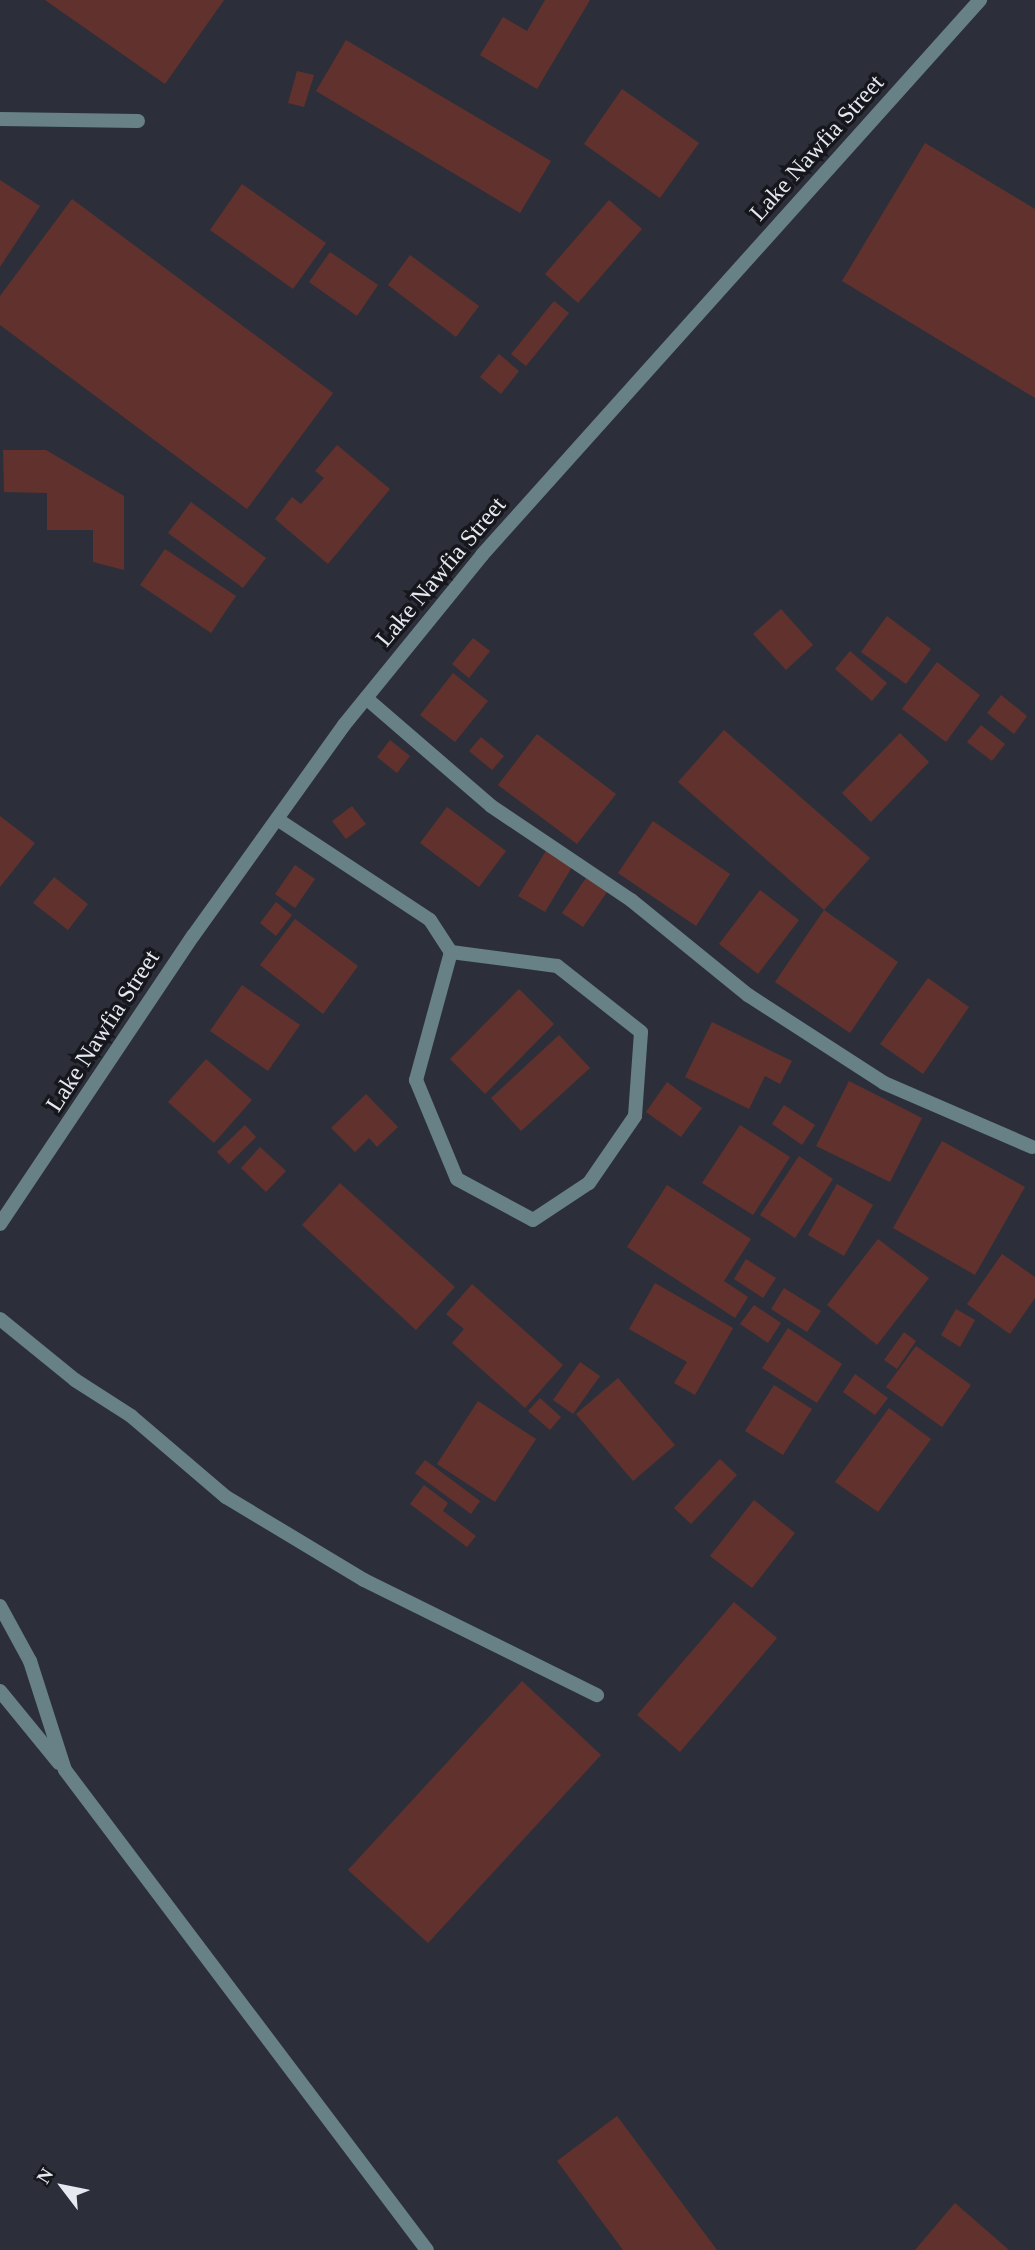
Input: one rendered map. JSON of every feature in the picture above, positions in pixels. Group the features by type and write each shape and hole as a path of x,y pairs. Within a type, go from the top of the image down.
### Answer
{"street":[{"name":"Lake Nawfia Street","path":"0,1224 193,936 366,698 482,555 980,0"},
{"path":"0,119 138,121"},
{"path":"366,698 491,806 631,900 748,995 884,1083 1032,1147"},
{"path":"277,819 430,920 451,952 416,1080 457,1179 533,1220 589,1183 635,1116 641,1032 558,966 451,952"},
{"path":"0,1319 75,1380 131,1416 226,1497 364,1580 597,1695"},
{"path":"0,1606 30,1661 65,1770"},
{"path":"0,1691 65,1770 427,2250"}],"building":[{"path":"45,0 224,0 165,84"},
{"path":"545,0 590,0 537,89 480,55 503,17 527,31"},
{"path":"346,40 551,161 520,213 316,91"},
{"path":"297,71 314,75 304,107 288,103"},
{"path":"622,89 699,143 660,198 584,144"},
{"path":"925,143 1035,209 1035,398 842,281"},
{"path":"0,180 40,206 0,267"},
{"path":"242,184 326,243 293,289 210,230"},
{"path":"72,199 333,393 247,509 0,325 0,296"},
{"path":"609,200 642,229 578,303 545,274"},
{"path":"330,252 378,285 357,316 309,282"},
{"path":"410,255 479,306 456,337 388,285"},
{"path":"554,301 569,313 526,366 511,354"},
{"path":"499,354 519,371 501,394 480,377"},
{"path":"337,445 390,489 328,564 275,519 292,497 301,504 324,478 315,471"},
{"path":"3,450 46,450 124,496 124,570 93,562 93,530 47,530 47,493 4,492"},
{"path":"191,502 266,558 243,588 168,533"},
{"path":"165,549 236,596 211,633 140,585"},
{"path":"781,609 813,645 786,670 753,634"},
{"path":"887,616 931,649 906,684 861,652"},
{"path":"473,638 490,651 469,678 452,664"},
{"path":"850,651 887,683 872,701 835,669"},
{"path":"937,662 980,695 946,742 902,709"},
{"path":"453,673 488,701 455,742 420,715"},
{"path":"1001,695 1027,716 1014,734 987,713"},
{"path":"981,725 1005,744 992,761 967,742"},
{"path":"724,730 870,858 824,910 678,782"},
{"path":"900,733 929,762 871,822 842,793"},
{"path":"537,734 616,794 577,844 498,785"},
{"path":"481,737 504,756 492,770 469,751"},
{"path":"390,740 410,756 397,773 377,757"},
{"path":"352,806 366,824 346,839 332,821"},
{"path":"447,807 506,851 479,887 420,843"},
{"path":"0,816 35,843 0,887"},
{"path":"653,821 730,874 696,926 618,873"},
{"path":"546,851 572,867 545,912 518,896"},
{"path":"295,865 315,879 295,908 275,894"},
{"path":"54,877 88,904 68,930 33,903"},
{"path":"586,878 607,892 583,927 562,913"},
{"path":"760,890 799,920 758,974 719,944"},
{"path":"276,902 292,915 276,936 260,923"},
{"path":"824,910 898,962 850,1033 775,982"},
{"path":"295,919 358,966 323,1014 260,965"},
{"path":"928,978 969,1007 923,1074 880,1044"},
{"path":"242,985 300,1025 268,1071 210,1031"},
{"path":"519,989 554,1024 485,1094 450,1059"},
{"path":"712,1022 792,1061 780,1084 765,1076 749,1109 685,1077"},
{"path":"559,1035 590,1068 521,1131 491,1098"},
{"path":"206,1059 252,1100 214,1143 168,1102"},
{"path":"849,1081 922,1118 890,1182 816,1146"},
{"path":"667,1082 702,1108 681,1137 646,1112"},
{"path":"366,1094 398,1127 377,1147 369,1138 355,1152 331,1128"},
{"path":"784,1105 815,1125 802,1145 772,1124"},
{"path":"245,1125 256,1137 229,1164 217,1152"},
{"path":"740,1125 790,1157 753,1215 702,1183"},
{"path":"942,1141 1025,1187 975,1275 893,1228"},
{"path":"260,1147 286,1171 266,1192 241,1168"},
{"path":"799,1156 833,1179 795,1238 760,1215"},
{"path":"340,1183 455,1287 416,1330 302,1225"},
{"path":"837,1184 873,1205 844,1256 808,1235"},
{"path":"667,1185 751,1239 724,1281 748,1297 735,1318 627,1247"},
{"path":"878,1239 929,1278 877,1345 827,1305"},
{"path":"1002,1254 1035,1277 1035,1298 1010,1334 967,1304"},
{"path":"746,1259 776,1278 763,1298 734,1279"},
{"path":"655,1283 733,1328 695,1395 674,1383 687,1362 629,1329"},
{"path":"472,1284 563,1365 525,1408 452,1343 464,1329 446,1314"},
{"path":"784,1288 821,1311 807,1332 771,1309"},
{"path":"754,1305 781,1323 768,1343 740,1324"},
{"path":"956,1309 975,1320 960,1347 941,1335"},
{"path":"788,1328 842,1364 817,1403 762,1368"},
{"path":"904,1332 916,1341 897,1369 884,1360"},
{"path":"916,1346 971,1385 942,1427 886,1387"},
{"path":"580,1362 600,1376 573,1414 553,1400"},
{"path":"855,1374 888,1398 875,1415 843,1392"},
{"path":"618,1378 675,1445 633,1481 576,1414"},
{"path":"774,1385 812,1409 783,1455 745,1431"},
{"path":"540,1398 561,1417 550,1430 528,1411"},
{"path":"478,1401 536,1439 495,1502 437,1464"},
{"path":"889,1408 931,1439 878,1512 835,1482"},
{"path":"720,1459 737,1475 691,1524 674,1508"},
{"path":"425,1460 480,1501 471,1514 415,1473"},
{"path":"424,1485 448,1503 443,1511 476,1536 467,1547 410,1504"},
{"path":"754,1500 795,1533 752,1588 710,1556"},
{"path":"734,1602 777,1638 680,1752 637,1715"},
{"path":"522,1681 601,1755 428,1943 348,1870"},
{"path":"617,2116 717,2250 623,2250 557,2161"},
{"path":"955,2203 1009,2250 915,2250"}]}
